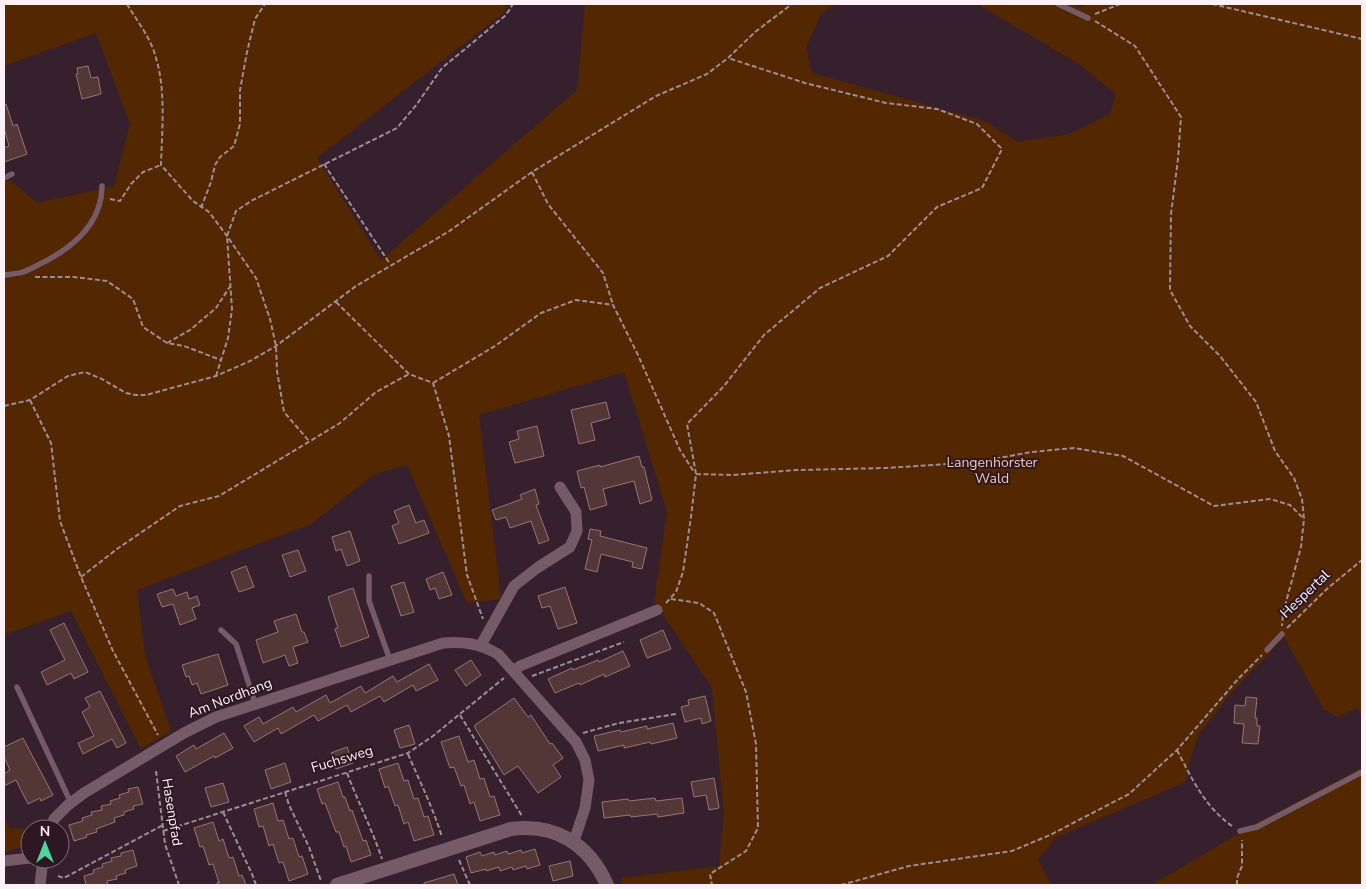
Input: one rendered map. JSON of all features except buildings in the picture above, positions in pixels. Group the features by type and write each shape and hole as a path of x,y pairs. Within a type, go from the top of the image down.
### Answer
{"street":[{"path":"481,646 514,586 536,568 570,547 577,530 576,512 560,486"},
{"path":"511,673 657,610"},
{"name":"Am Nordhang","path":"54,819 71,803 184,733 216,717 443,643 463,642 481,646 498,654 511,673 576,742 585,760 589,780 584,808 574,841"},
{"path":"337,885 510,829 526,827 542,829 574,841 597,866 607,885"},
{"path":"4,861 20,859"},
{"path":"40,885 42,869"}],"lane":[{"path":"1058,4 1088,18"},
{"path":"4,178 12,174"},
{"path":"4,275 23,272 61,253 78,239 96,215 102,197 102,186"},
{"path":"369,576 369,601 390,660"},
{"path":"221,630 236,644 255,703"},
{"name":"Hespertal","path":"1267,650 1282,634"},
{"path":"16,687 71,803"},
{"path":"1240,831 1258,827 1362,772"}],"path":[{"path":"127,4 151,44 158,66 162,119 161,165 193,201 209,212 228,236 256,278 270,319 276,346 277,371 284,412 308,441"},
{"path":"201,208 215,165 220,157 234,146 240,124 240,90 247,52 255,19 265,4"},
{"path":"216,376 228,338 232,309 228,236 236,211 251,201 397,128 417,104 442,68 506,14 514,4"},
{"path":"4,406 30,400 68,376 84,372 136,396 216,376 250,361 276,346 356,286 448,232 532,172 656,96 707,74 728,58 755,32 792,4"},
{"path":"1088,18 1120,4"},
{"path":"1212,4 1362,39"},
{"path":"1088,18 1135,46 1181,117 1171,214 1170,290 1190,326 1220,356 1256,402 1275,451 1294,478 1302,499 1304,519 1300,547 1282,613 1282,634"},
{"path":"657,610 671,599 676,592 683,572 696,474 687,424 724,386 764,335 820,288 888,256 938,206 982,188 1002,149 977,124 938,109 877,100 805,83 728,58"},
{"path":"324,164 390,265"},
{"path":"102,197 120,201 131,184 143,172 161,165"},
{"path":"532,172 548,204 603,273 613,305 638,355 680,450 696,474"},
{"path":"23,272 35,277 108,281 133,299 142,327 167,343 184,346 221,360"},
{"path":"167,343 190,330 216,308 231,285"},
{"path":"433,383 495,346 541,313 576,300 613,305"},
{"path":"336,302 410,374 433,383"},
{"path":"81,577 117,549 180,506 219,496 340,423 376,392 410,374"},
{"path":"433,383 450,436 467,575 485,625 490,629"},
{"path":"30,400 51,443 60,521 81,577 113,651 160,739"},
{"path":"696,474 732,475 797,470 886,468 978,462 1031,452 1074,448 1123,456 1214,506 1270,499 1290,505 1304,519"},
{"name":"Hespertal","path":"1282,634 1328,588 1362,560"},
{"path":"671,599 699,603 714,613 746,692 756,744 758,828 746,852 710,874 712,885"},
{"path":"530,677 624,642"},
{"path":"841,885 909,866 1012,851 1050,835 1129,794 1177,750 1267,650"},
{"name":"Fuchsweg","path":"163,831 408,754 511,673"},
{"path":"579,734 619,723 676,714"},
{"path":"460,715 525,820"},
{"path":"1177,750 1196,788 1221,818 1240,831 1242,866 1237,878 1237,885"},
{"path":"408,754 424,793 435,813 444,842"},
{"name":"Hasenpfad","path":"156,771 165,844 179,885"},
{"path":"347,772 373,833 382,861"},
{"path":"285,792 289,805 309,846 321,880"},
{"path":"223,812 256,885"},
{"path":"58,876 64,878 163,825"},
{"path":"456,854 470,885"}],"green space":[{"name":"Langenhorster Wald","path":"4,4 508,4 501,15 317,158 381,260 577,90 585,4 835,4 820,15 806,48 812,73 985,121 1018,142 1069,134 1110,114 1116,94 1076,62 977,4 1075,4 1079,7 1087,4 1362,4 1362,719 1358,708 1337,717 1324,709 1284,637 1230,694 1199,734 1190,759 1186,782 1057,837 1038,859 1051,885 622,885 621,878 719,866 724,814 712,688 654,601 667,512 624,372 479,415 501,599 467,603 407,465 375,474 311,524 137,590 145,655 171,731 141,749 71,611 4,635 4,175 37,203 114,186 130,124 96,33 4,66"},
{"path":"1362,768 1362,885 1152,885 1256,823"},
{"path":"4,820 10,828 20,829 20,847 4,853"}]}
